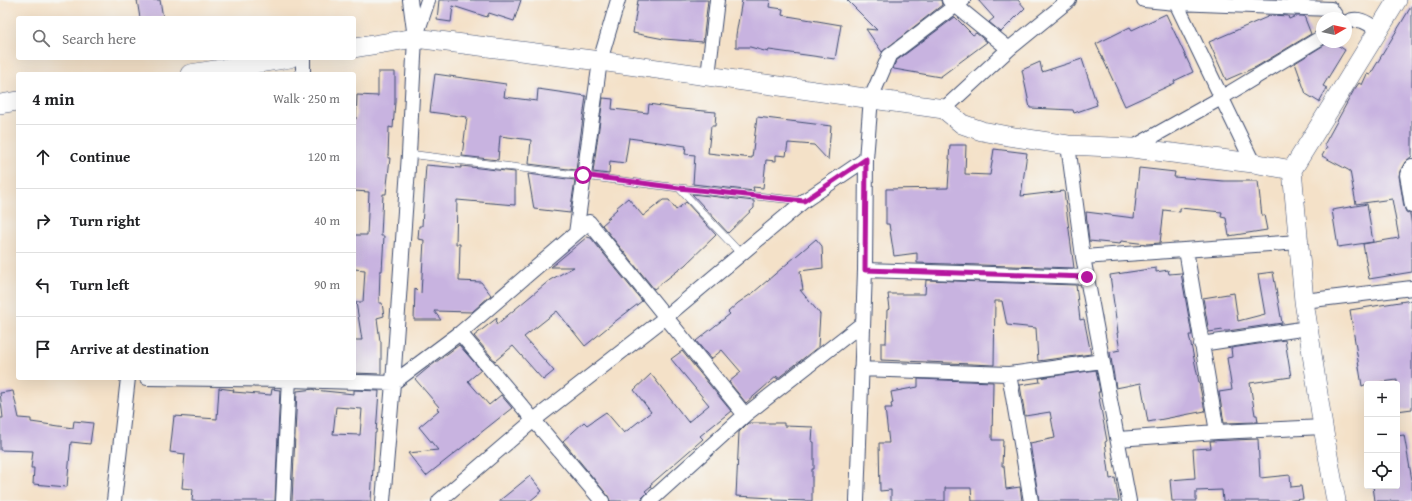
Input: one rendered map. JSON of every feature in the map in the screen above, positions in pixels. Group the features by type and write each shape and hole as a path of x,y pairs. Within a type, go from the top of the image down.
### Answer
{"street":[{"path":"383,501 409,154 415,38 410,0"},
{"path":"415,38 428,0"},
{"path":"576,233 600,61 618,0"},
{"path":"708,76 716,0"},
{"path":"944,109 1009,49 1069,0"},
{"path":"1144,0 1176,3 1331,9 1333,12"},
{"path":"1336,501 1304,301 1292,170 1398,0"},
{"path":"857,501 865,270 866,159 871,98 889,56 956,2 1009,49"},
{"path":"1176,3 1253,163"},
{"path":"1352,21 1360,20 1379,31"},
{"path":"356,48 415,38 600,61 944,109 962,124 982,131 1068,145 1132,148 1253,163 1292,170"},
{"path":"1132,148 1222,98 1316,41"},
{"path":"202,72 278,60"},
{"path":"303,60 303,72"},
{"path":"0,104 16,102"},
{"path":"1068,145 1083,257 1129,501"},
{"path":"439,501 534,420 666,317 804,201 866,159"},
{"path":"1412,166 1407,175 1412,206"},
{"path":"315,380 393,383 460,333 589,222 745,415"},
{"path":"1083,257 1299,242"},
{"path":"1186,250 1217,432"},
{"path":"865,270 1087,277"},
{"path":"1304,301 1412,288"},
{"path":"650,501 745,415 863,323"},
{"path":"1201,344 1308,328"},
{"path":"460,333 602,501"},
{"path":"861,369 1009,374 1102,361"},
{"path":"1009,374 1031,501"},
{"path":"114,501 128,380"},
{"path":"283,501 289,380"},
{"path":"1118,440 1217,432 1323,427"}],"lane":[{"path":"409,154 679,188 804,201"},
{"path":"679,188 741,254"}],"building":[{"path":"137,0 160,0 163,16 140,16"},
{"path":"439,0 521,0 514,21 489,13 487,17 453,6 451,22 437,20"},
{"path":"638,0 708,0 703,42 664,39 633,33"},
{"path":"742,0 770,0 769,7 783,9 782,15 841,25 835,59 769,50 768,52 750,47 736,47 736,35"},
{"path":"847,0 941,0 942,5 882,52 866,29 877,30"},
{"path":"978,0 1018,0 1025,8 1001,32 989,22 994,18"},
{"path":"1412,5 1412,156 1405,162 1399,176 1404,207 1406,212 1410,214 1412,226 1412,272 1369,279 1363,244 1399,238 1392,199 1356,204 1350,171 1322,156 1327,147 1324,145 1354,90 1359,83 1362,85 1367,74 1370,75"},
{"path":"1166,14 1193,72 1174,81 1175,83 1125,106 1096,44 1130,27 1132,30"},
{"path":"1272,15 1288,16 1289,19 1296,16 1304,16 1311,34 1256,67 1226,80 1209,42"},
{"path":"955,17 973,35 976,33 987,42 940,77 893,68 896,61"},
{"path":"1319,48 1342,48 1345,50 1323,86 1327,88 1319,102 1306,94 1295,63"},
{"path":"1082,59 1097,105 1074,113 1073,110 1030,108 1022,70 1040,62 1042,72"},
{"path":"378,72 395,72 393,128 389,127 388,158 390,158 386,194 383,194 381,236 384,236 382,271 380,271 379,303 382,303 384,316 377,318 381,341 381,374 356,373 356,340 362,340 356,302 363,302 365,270 356,269 356,235 367,235 369,192 356,191 357,95 378,96"},
{"path":"435,74 506,84 504,97 537,101 538,89 586,96 576,170 529,164 531,140 500,136 498,160 462,156 467,117 430,112"},
{"path":"603,98 613,99 612,109 648,113 649,104 716,112 715,126 711,126 708,153 752,158 757,117 831,126 828,160 814,145 788,143 786,156 776,155 776,161 766,160 763,188 753,187 754,191 693,184 695,155 685,154 686,146 629,138 625,163 610,161 609,174 593,172"},
{"path":"950,145 966,145 965,174 990,175 994,149 1027,153 1021,196 1064,191 1074,268 917,263 917,253 894,256 889,224 886,224 886,189 948,188"},
{"path":"426,165 461,168 461,166 515,172 515,205 457,200 456,244 460,244 459,281 481,282 491,295 472,312 434,311 441,320 414,320 415,288 421,294 424,240 418,239 419,226 422,226"},
{"path":"1139,168 1175,172 1174,177 1223,181 1258,181 1262,216 1264,215 1267,230 1229,236 1226,218 1221,217 1222,212 1180,208 1180,212 1164,210 1160,243 1147,244 1121,241 1120,244 1089,241 1086,212 1134,218"},
{"path":"528,174 575,180 570,213 534,209"},
{"path":"692,194 754,201 754,208 728,233"},
{"path":"628,198 643,216 663,200 669,200 676,210 686,202 716,235 685,265 654,289 602,225 610,218 607,218 617,209 616,208"},
{"path":"1367,204 1373,242 1338,247 1332,210"},
{"path":"587,237 591,238 642,301 585,346 557,311 524,337 554,371 543,380 513,346 495,361 474,336 497,318 496,325 550,280 574,267 551,267"},
{"path":"816,239 822,246 823,268 800,271 803,290 800,290 820,314 818,347 777,379 777,376 746,403 729,382 741,372 722,350 711,359 696,341 730,314 728,312 738,303 754,292"},
{"path":"1156,268 1156,272 1168,270 1169,274 1181,273 1192,335 1189,335 1205,411 1148,422 1141,383 1116,388 1110,352 1120,350 1110,275"},
{"path":"1273,272 1282,323 1228,331 1223,330 1209,332 1203,298 1234,293 1238,321 1265,314 1258,274"},
{"path":"926,280 1076,285 1080,320 1084,319 1091,354 1038,361 1036,328 1007,325 1002,301 995,301 994,365 881,360 881,343 886,343 887,310 890,309 888,294 925,294"},
{"path":"1412,300 1412,409 1400,411 1400,381 1364,381 1364,385 1362,386 1350,310"},
{"path":"1285,340 1291,377 1250,383 1255,415 1257,415 1258,422 1224,423 1219,392 1232,390 1227,358 1232,357 1231,348"},
{"path":"459,345 481,370 468,381 489,405 501,395 512,408 426,476 408,453 438,450 419,427 439,410 437,409 439,407 415,379"},
{"path":"682,351 731,411 700,436 703,439 650,485 651,486 645,491 647,493 642,498 642,501 610,501 608,496 563,441 584,422 587,425 606,412 624,433 651,412 634,390 651,374 688,422 709,405 671,359"},
{"path":"1096,370 1100,392 1098,392 1107,441 1105,442 1110,479 1115,478 1119,501 1039,501 1030,443 1055,438 1050,412 1025,416 1020,385 1040,382 1039,378"},
{"path":"918,379 993,382 992,440 1003,440 1002,466 1004,466 1006,489 1020,487 1022,501 972,501 971,488 945,488 945,501 891,501 891,490 880,491 879,443 889,443 885,408 892,408 891,404 893,403 891,392 918,387"},
{"path":"219,388 234,390 233,392 271,395 272,389 280,390 275,501 192,501 193,489 182,488 185,454 170,452 174,416 217,419"},
{"path":"314,389 354,394 354,390 379,391 371,501 292,501 297,391","holes":["336,407 362,409 360,435 333,434"]},
{"path":"13,391 19,418 31,419 31,422 73,428 74,421 93,423 90,444 71,442 67,487 33,484 34,468 31,468 33,451 0,450 0,418 3,418 0,393"},
{"path":"748,423 784,423 784,426 813,427 812,442 814,442 814,469 812,469 812,501 773,500 773,498 736,496 739,432"},
{"path":"1404,435 1412,480 1412,501 1375,501 1373,489 1400,489 1400,436"},
{"path":"1258,439 1260,478 1290,475 1291,487 1301,486 1303,499 1283,501 1223,501 1222,490 1196,491 1196,501 1172,501 1170,480 1195,478 1193,449 1211,448 1210,441"},
{"path":"530,476 542,491 530,501 499,501"}],"route":[{"path":"583,175 679,188 804,201 866,159 865,270 1087,277"}]}
